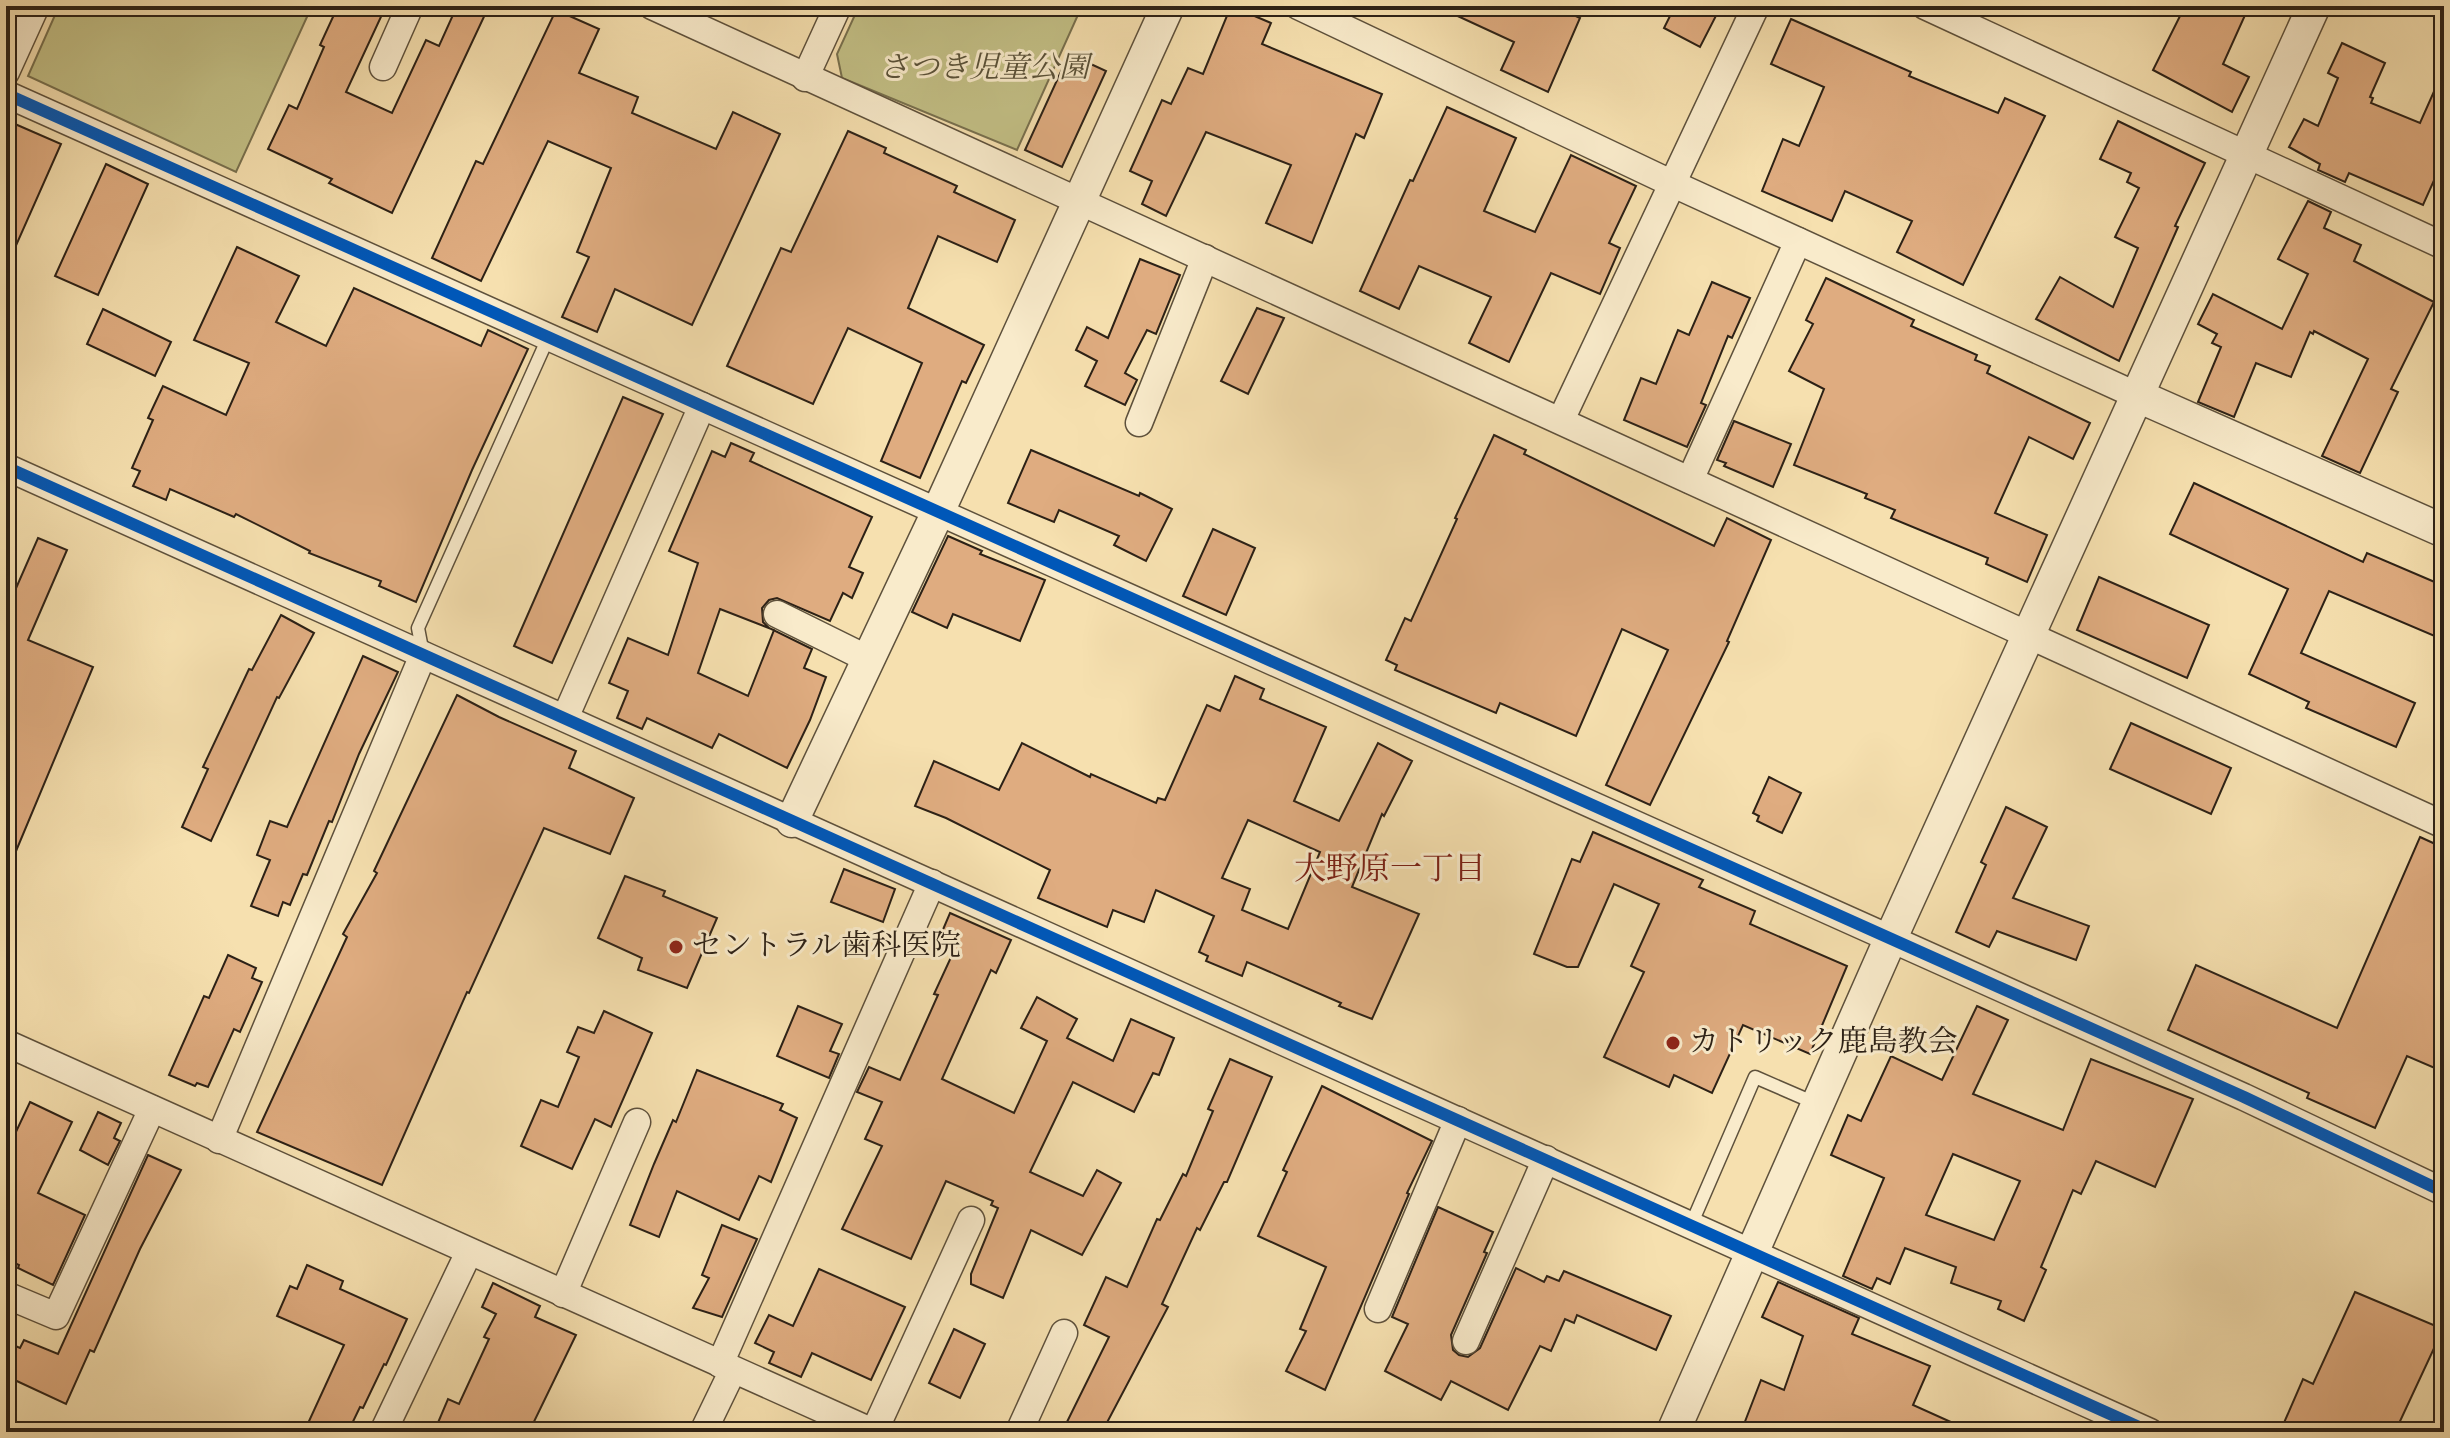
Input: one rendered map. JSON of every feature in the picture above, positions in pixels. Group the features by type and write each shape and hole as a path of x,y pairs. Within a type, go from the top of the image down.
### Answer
{"street":[{"path":"6,72 36,6"},
{"path":"383,67 410,6"},
{"path":"652,6 2444,825"},
{"path":"805,78 838,6"},
{"path":"792,821 938,512 1168,6"},
{"path":"1298,6 1671,183 2138,396 2444,531"},
{"path":"1561,420 1756,6"},
{"path":"1925,6 2444,246"},
{"path":"1673,1432 1890,940 2314,6"},
{"path":"6,94 2230,1091 2444,1192"},
{"path":"1690,480 1798,241"},
{"path":"1139,423 1205,258"},
{"path":"565,718 702,406"},
{"path":"6,467 2150,1432"},
{"path":"777,614 868,659"},
{"path":"219,1140 423,655"},
{"path":"703,1432 727,1367 932,883"},
{"path":"6,1043 874,1432 971,1220"},
{"path":"6,1295 56,1316 152,1109"},
{"path":"1378,1309 1458,1120"},
{"path":"563,1294 637,1122"},
{"path":"1466,1341 1546,1159"},
{"path":"383,1432 469,1252"},
{"path":"1019,1432 1064,1333"}],"lane":[{"path":"423,655 418,628 548,338"},
{"path":"1691,1225 1755,1077 1818,1105"}],"green space":[{"path":"59,6 312,6 236,172 28,76"},
{"name":"さつき児童公園","path":"859,6 1082,6 1017,150 842,78 837,54"}],"building":[{"path":"338,6 386,6 346,92 392,113 426,40 439,46 457,6 489,6 392,213 329,183 332,179 268,149 289,105 297,109"},
{"path":"1231,6 1271,23 1262,44 1382,94 1364,138 1356,134 1312,243 1266,223 1291,165 1206,132 1166,216 1142,204 1152,181 1130,171 1162,100 1171,104 1188,68 1203,74"},
{"path":"1436,6 1555,6 1580,18 1548,92 1501,70 1514,42"},
{"path":"1675,6 1721,6 1700,47 1664,28"},
{"path":"2185,6 2230,6 2246,13 2223,64 2249,77 2232,112 2153,70"},
{"path":"556,10 599,29 579,73 638,97 632,113 716,149 733,112 780,134 692,325 615,289 597,332 562,317 589,257 577,252 611,168 548,141 481,281 432,258 476,161 483,164"},
{"path":"1791,19 1911,72 1909,76 1998,113 2005,98 2045,116 1963,285 1897,252 1912,221 1845,191 1832,221 1762,191 1783,139 1799,146 1824,87 1771,64"},
{"path":"2342,43 2385,63 2370,97 2373,98 2371,103 2420,123 2444,69 2444,158 2423,205 2349,173 2345,182 2318,170 2320,164 2289,147 2304,119 2318,126 2338,78 2328,73"},
{"path":"1069,54 1106,71 1062,167 1025,150"},
{"path":"1447,107 1516,138 1484,211 1535,232 1571,155 1636,186 1609,243 1620,248 1600,294 1551,273 1509,362 1469,343 1491,297 1419,266 1399,309 1360,291"},
{"path":"2118,121 2205,163 2175,226 2178,227 2119,361 2036,319 2060,277 2113,307 2138,248 2115,237 2139,188 2127,182 2131,173 2100,159"},
{"path":"15,124 61,144 6,268 6,144"},
{"path":"848,131 886,148 884,153 957,186 954,192 1015,220 997,262 938,236 908,308 984,345 966,383 962,381 920,478 881,461 922,363 848,328 813,404 727,366 781,248 791,252"},
{"path":"106,164 148,184 98,295 55,276"},
{"path":"2308,201 2331,212 2324,228 2361,245 2354,261 2434,302 2391,389 2398,392 2360,473 2322,456 2368,359 2314,331 2313,334 2310,332 2291,377 2256,363 2234,417 2198,402 2221,347 2212,343 2217,334 2198,324 2213,294 2282,329 2308,274 2278,259"},
{"path":"237,247 299,276 276,322 326,346 354,288 481,346 488,330 528,349 416,602 379,586 381,581 309,553 236,514 234,517 170,489 166,500 133,486 140,471 132,468 153,420 148,418 163,386 226,415 249,363 194,340"},
{"path":"1140,259 1180,275 1156,334 1147,330 1125,373 1137,380 1125,405 1085,386 1097,361 1076,350 1087,327 1108,338"},
{"path":"1826,278 1914,320 1911,326 1977,355 1975,360 1990,366 1987,373 2090,423 2073,459 2029,437 1995,513 2047,535 2027,582 1986,564 1988,558 1891,518 1895,510 1865,498 1867,494 1794,465 1824,389 1789,371 1813,324 1806,320"},
{"path":"1712,282 1750,298 1732,338 1728,336 1701,403 1706,405 1687,447 1624,420 1641,378 1656,384 1678,330 1689,335"},
{"path":"1257,308 1284,318 1248,394 1221,381"},
{"path":"103,309 171,342 155,376 87,344"},
{"path":"623,397 663,414 552,663 514,646"},
{"path":"1734,421 1791,444 1773,487 1717,460"},
{"path":"1494,435 1526,450 1524,454 1714,546 1727,518 1771,540 1729,642 1650,805 1606,785 1668,650 1622,629 1576,736 1500,703 1496,713 1395,670 1397,665 1386,660 1405,618 1411,621"},
{"path":"731,443 754,453 750,461 872,517 849,567 863,573 852,598 843,593 830,621 777,598 769,600 762,608 763,622 770,628 720,609 698,673 748,696 774,630 812,649 804,668 826,677 787,768 719,734 712,748 647,718 642,729 617,718 628,691 609,683 628,638 668,655 698,563 669,551 712,451 725,457"},
{"path":"1031,450 1139,496 1140,493 1172,509 1146,561 1114,545 1119,536 1059,510 1054,522 1008,503"},
{"path":"2194,483 2363,562 2367,553 2444,586 2444,640 2329,591 2301,653 2415,703 2396,747 2306,708 2309,702 2249,674 2288,589 2170,534"},
{"path":"1213,529 1255,548 1226,615 1183,596"},
{"path":"948,536 982,551 980,554 1045,580 1020,641 953,614 947,628 912,612"},
{"path":"38,538 67,550 28,640 93,667 6,875 6,611"},
{"path":"2099,577 2209,625 2187,678 2077,630"},
{"path":"281,615 314,633 277,697 211,841 182,827 208,769 203,767 249,669 252,670"},
{"path":"363,656 398,672 359,754 332,822 329,821 307,875 303,874 290,905 283,902 278,916 251,906 270,860 257,855 270,821 287,827"},
{"path":"1235,676 1264,689 1260,699 1326,727 1294,801 1339,821 1378,743 1412,761 1384,816 1382,814 1352,887 1419,914 1372,1019 1247,962 1242,976 1206,961 1208,956 1199,952 1214,916 1156,890 1144,922 1113,910 1107,927 1038,898 1050,870 946,818 915,806 934,761 999,790 1022,743 1090,777 1091,774 1156,803 1158,798 1165,800 1207,705 1220,711","holes":["1248,820 1320,852 1288,929 1242,910 1250,889 1222,878"]},
{"path":"457,695 576,751 569,768 634,798 610,854 544,828 382,1185 257,1132 347,937 343,934 377,873 374,871"},
{"path":"2131,723 2231,768 2211,814 2110,769"},
{"path":"1769,777 1801,793 1782,833 1757,821 1759,816 1753,813"},
{"path":"2006,807 2047,827 2013,898 2089,926 2076,960 1997,931 1989,947 1956,932 1986,865 1981,862"},
{"path":"1593,832 1703,880 1699,887 1755,911 1750,924 1847,966 1810,1054 1743,1025 1712,1093 1674,1075 1669,1087 1604,1057 1644,972 1631,966 1659,904 1614,884 1578,967 1567,967 1534,954 1572,859 1580,862"},
{"path":"2420,837 2444,848 2444,1072 2407,1056 2375,1128 2307,1098 2309,1093 2168,1030 2196,965 2337,1028"},
{"path":"844,869 895,889 883,922 831,902"},
{"path":"625,876 665,891 663,896 717,918 687,988 638,970 642,958 598,938"},
{"path":"950,913 1011,940 996,973 991,970 942,1079 1014,1113 1047,1041 1021,1028 1037,997 1077,1019 1067,1038 1113,1061 1131,1019 1174,1038 1159,1075 1153,1073 1134,1112 1073,1082 1030,1172 1083,1196 1097,1170 1121,1183 1082,1255 1031,1230 1003,1298 971,1284 971,1274 998,1208 991,1205 993,1201 946,1181 911,1259 842,1229 882,1146 865,1139 882,1102 857,1092 869,1067 900,1080 953,953 936,946"},
{"path":"228,955 256,968 252,978 262,982 240,1032 234,1029 208,1087 197,1083 195,1086 169,1075 204,996 209,998"},
{"path":"798,1006 842,1024 830,1051 839,1054 829,1078 777,1056"},
{"path":"1977,1006 2008,1020 1973,1094 2063,1130 2091,1059 2193,1099 2155,1187 2096,1161 2081,1194 2073,1190 2041,1267 2046,1270 2024,1321 1998,1309 2001,1301 1951,1283 1956,1267 1905,1248 1890,1284 1877,1278 1872,1289 1843,1276 1884,1178 1831,1155 1848,1115 1861,1121 1891,1056 1942,1080","holes":["1953,1154 2020,1181 1994,1240 1926,1215"]},
{"path":"604,1011 652,1033 611,1127 595,1119 572,1169 521,1146 541,1100 558,1107 579,1057 567,1052 578,1027 594,1033"},
{"path":"1230,1059 1272,1077 1227,1182 1224,1182 1200,1230 1197,1228 1162,1304 1168,1307 1102,1432 1062,1432 1109,1337 1084,1325 1106,1277 1127,1287 1157,1219 1160,1220 1183,1174 1186,1176 1213,1111 1208,1109"},
{"path":"697,1070 783,1104 780,1110 797,1118 771,1182 759,1176 739,1220 677,1191 659,1237 630,1225"},
{"path":"1322,1086 1432,1141 1407,1193 1325,1390 1286,1371 1306,1331 1300,1329 1326,1267 1258,1236 1287,1172 1283,1170"},
{"path":"30,1102 72,1122 38,1193 85,1215 53,1285 6,1259 6,1153"},
{"path":"98,1112 121,1123 114,1138 120,1141 108,1165 80,1150"},
{"path":"148,1155 181,1170 66,1404 6,1376 6,1342 20,1348 24,1340 58,1354"},
{"path":"1438,1207 1493,1232 1451,1335 1453,1350 1459,1355 1468,1357 1480,1348 1516,1268 1544,1282 1547,1276 1559,1281 1564,1271 1671,1316 1656,1350 1577,1315 1574,1323 1565,1319 1551,1351 1540,1346 1508,1410 1451,1381 1441,1400 1385,1371 1408,1324 1392,1317"},
{"path":"722,1225 757,1239 722,1317 693,1308 709,1278 702,1275"},
{"path":"307,1265 343,1281 340,1289 407,1319 386,1365 348,1432 304,1432 344,1345 277,1316 290,1286 297,1289"},
{"path":"819,1269 905,1307 871,1380 812,1353 801,1377 769,1363 774,1352 755,1343 769,1315 793,1326"},
{"path":"1778,1282 1859,1318 1852,1334 1930,1366 1913,1405 1973,1432 1741,1432 1761,1380 1784,1390 1803,1336 1762,1317"},
{"path":"493,1283 540,1306 535,1317 576,1335 529,1432 434,1432 448,1399 459,1404 489,1339 484,1337 496,1314 482,1307"},
{"path":"2355,1292 2443,1329 2395,1432 2280,1432 2303,1379 2313,1384"},
{"path":"954,1329 985,1344 960,1398 929,1383"}],"cycle path":[{"path":"6,94 2244,1097 2444,1192"},
{"path":"6,467 2150,1432"}],"place":[{"name":"セントラル歯科医院","path":"676,947"},
{"name":"カトリック鹿島教会","path":"1673,1043"}],"district":[{"name":"大野原一丁目","path":"1390,870"}]}
